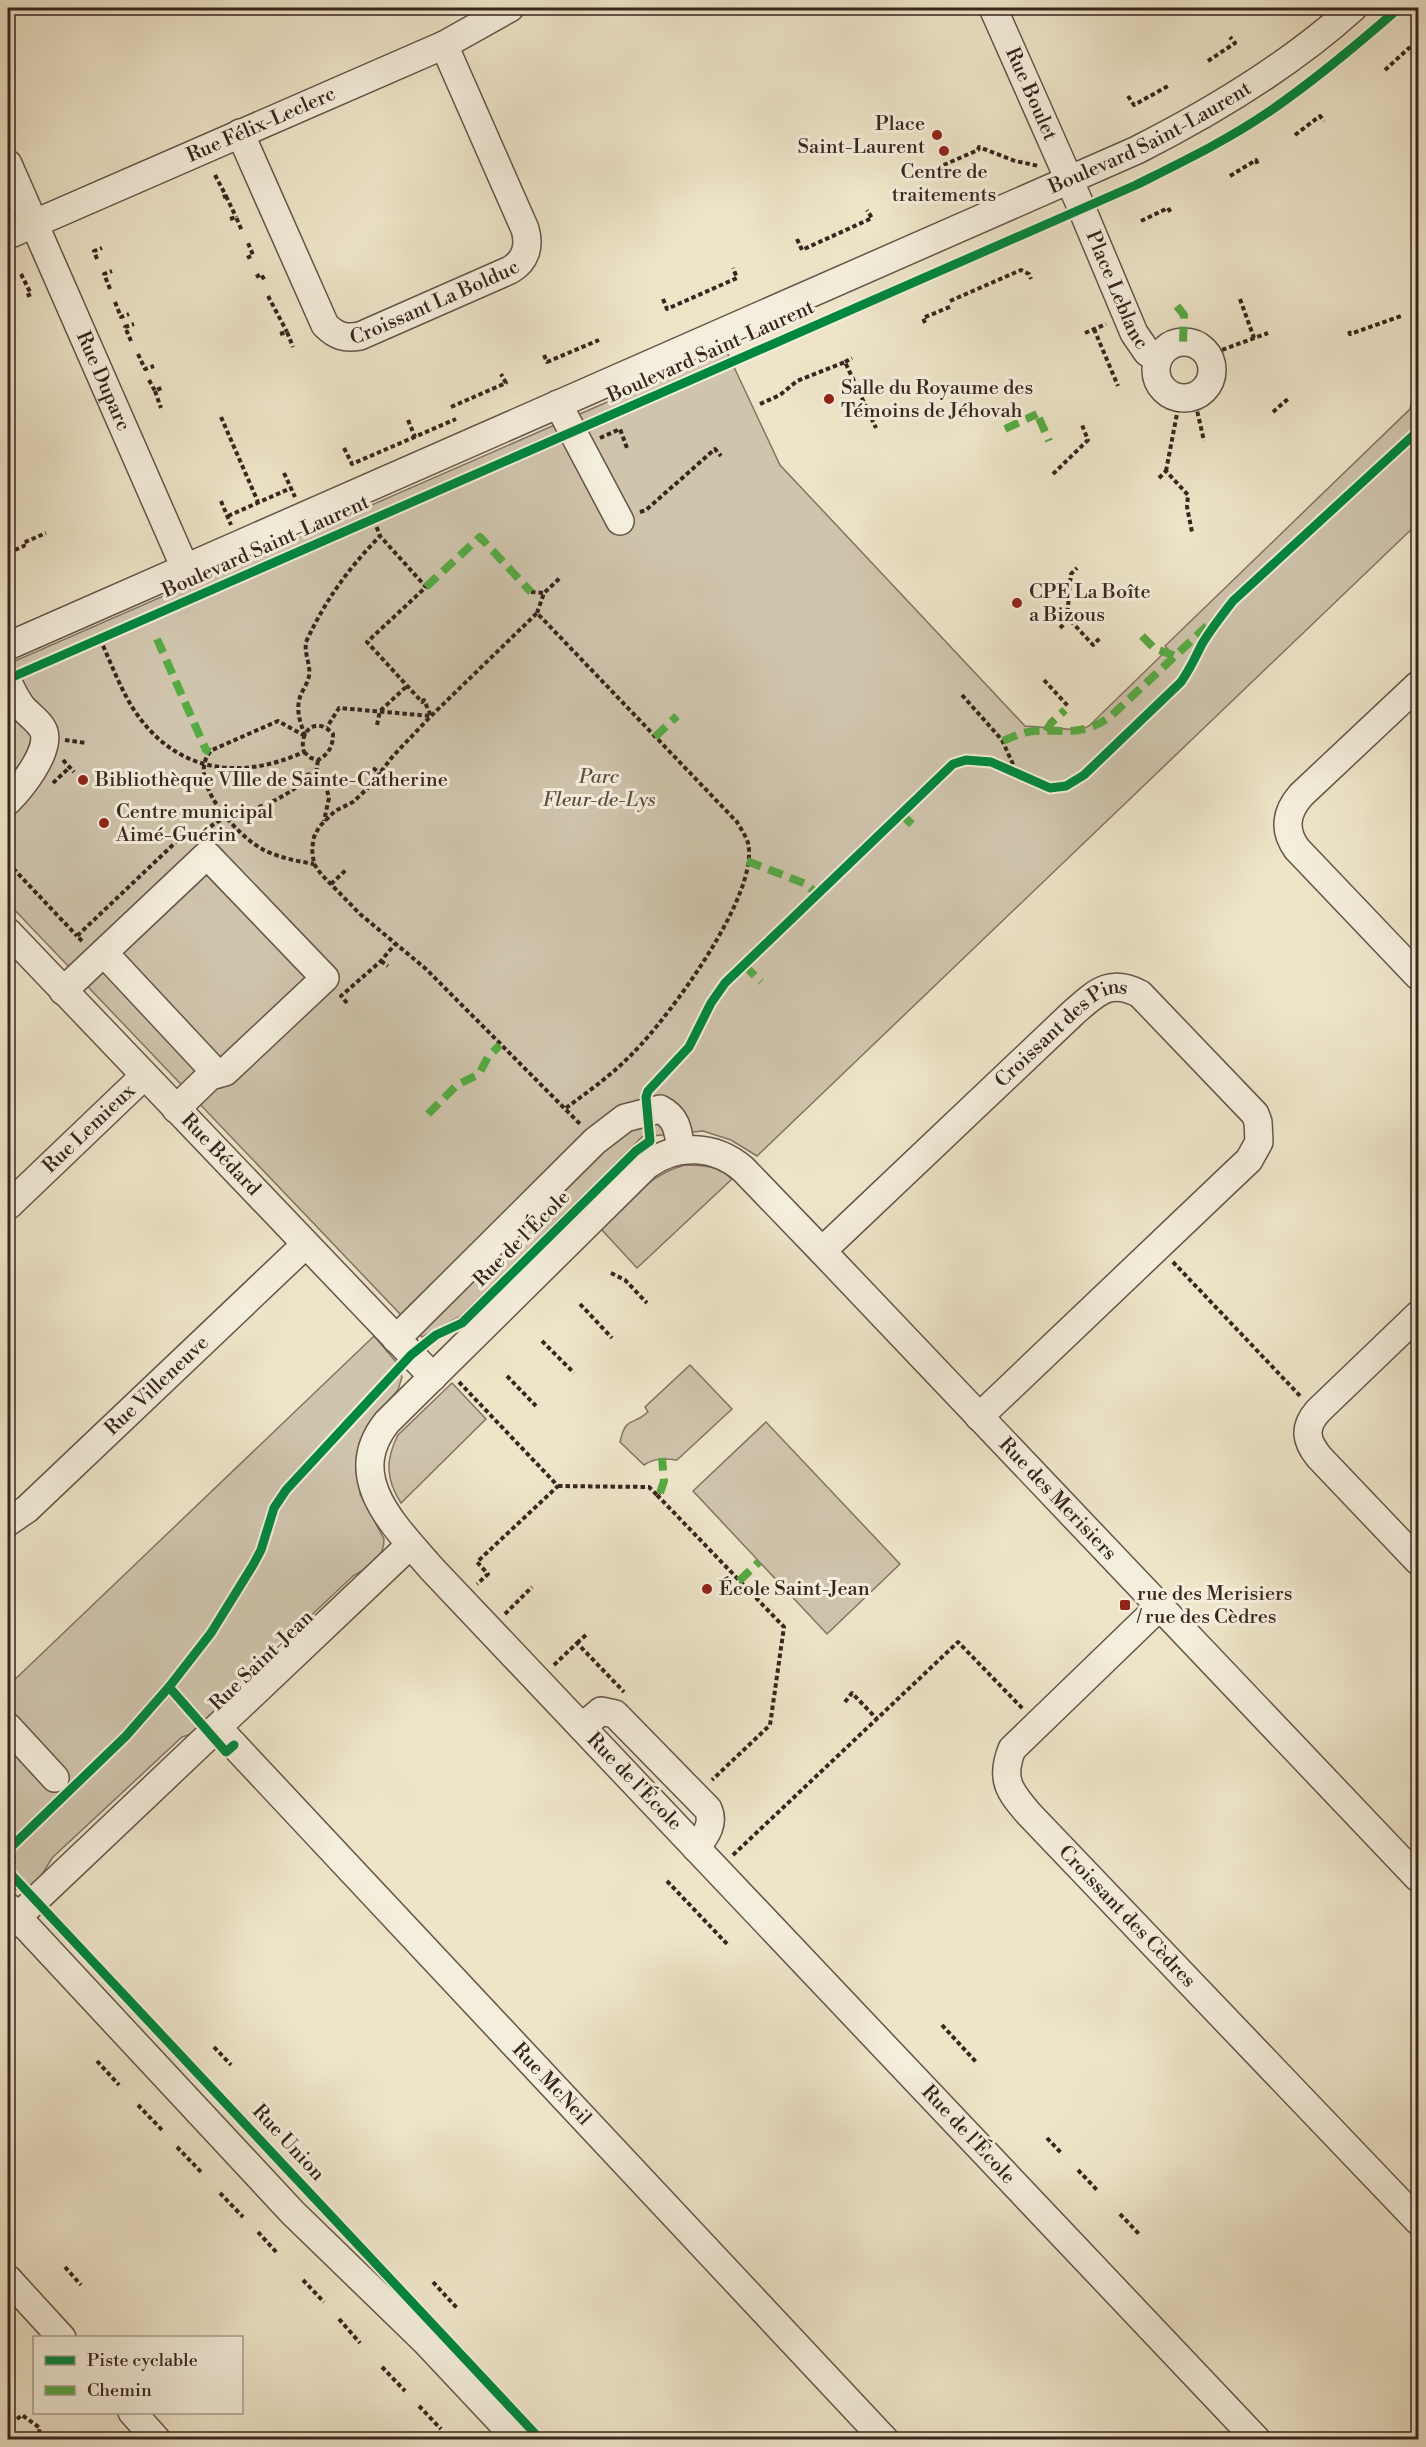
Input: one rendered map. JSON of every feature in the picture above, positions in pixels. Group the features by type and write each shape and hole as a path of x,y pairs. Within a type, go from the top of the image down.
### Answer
{"street":[{"name":"Rue Félix-Leclerc","path":"8,236 444,45 510,8"},
{"name":"Rue Boulet","path":"993,8 1069,181"},
{"name":"Boulevard Saint-Laurent","path":"8,646 1069,181 1176,130 1232,98 1313,41 1353,8"},
{"name":"Croissant La Bolduc","path":"240,133 325,325 338,336 346,338 360,336 510,270 522,261 525,254 527,237 525,229 444,45"},
{"name":"Rue Duparc","path":"8,164 185,568"},
{"name":"Place Leblanc","path":"1069,181 1134,333 1147,352 1158,359"},
{"name":"Place Leblanc","path":"1187,397 1167,393 1161,386 1156,368 1158,359 1163,351 1179,342 1197,345 1208,355"},
{"path":"1187,397 1203,392 1212,376 1208,355"},
{"path":"558,404 620,521"},
{"path":"8,682 23,708 43,730 45,738 43,748 27,781 8,801"},
{"path":"1419,685 1301,795 1292,807 1288,821 1289,835 1298,849 1419,976"},
{"path":"63,991 94,948 207,855 325,978 225,1072 210,1076 176,1109"},
{"name":"Rue Bédard","path":"8,932 396,1339 443,1377"},
{"path":"94,948 217,1074"},
{"name":"Croissant des Pins","path":"822,1251 1073,1013 1105,988 1124,987 1140,993 1227,1082 1255,1114 1259,1142 1255,1152 1231,1178 980,1417"},
{"name":"Rue Lemieux","path":"8,1206 144,1076"},
{"path":"396,1339 588,1148 625,1118 660,1109 668,1113 678,1126 681,1150"},
{"name":"Rue des Merisiers","path":"681,1150 705,1150 734,1161 1419,1878"},
{"name":"Rue de l'École","path":"681,1150 666,1153 647,1165 443,1377 380,1431 370,1456 369,1470 374,1494 410,1545 1257,2439"},
{"name":"Rue Villeneuve","path":"8,1522 27,1509 305,1245"},
{"path":"1419,1315 1318,1411 1308,1425 1307,1434 1308,1442 1319,1457 1419,1561"},
{"name":"Rue Saint-Jean","path":"17,1912 218,1728 410,1545"},
{"name":"Croissant des Cèdres","path":"1160,1606 1012,1749 1006,1763 1008,1788 1029,1814 1419,2221"},
{"path":"8,1727 55,1778"},
{"name":"Rue McNeil","path":"218,1728 885,2439"},
{"path":"17,1912 293,2213 425,2341 518,2439"},
{"path":"8,2279 61,2336"},
{"path":"134,2414 157,2439"}],"path":[{"path":"1208,62 1235,43 1230,37"},
{"path":"1385,70 1409,48 1412,53"},
{"path":"1128,96 1134,105 1168,86"},
{"path":"1295,135 1320,116 1324,121"},
{"path":"916,177 978,150 979,147 1015,161 1043,166"},
{"path":"1230,176 1256,160 1258,165"},
{"path":"215,175 242,231"},
{"path":"220,198 226,196"},
{"path":"1141,221 1168,208 1171,213"},
{"path":"796,239 802,250 872,218 867,210"},
{"path":"230,219 236,217"},
{"path":"248,243 253,255 248,258"},
{"path":"97,259 94,251 102,248"},
{"path":"663,299 668,309 737,278 733,268"},
{"path":"925,323 923,318 1021,270 1029,274 1031,279"},
{"path":"110,289 104,274 112,271"},
{"path":"21,274 31,294 24,297"},
{"path":"256,277 261,274 265,280"},
{"path":"268,296 293,346"},
{"path":"1240,298 1254,338"},
{"path":"115,302 121,317 129,314"},
{"path":"271,314 276,311"},
{"path":"1349,331 1350,334 1401,316"},
{"path":"131,340 125,327 134,324"},
{"path":"1094,329 1118,386"},
{"path":"280,334 287,332"},
{"path":"1208,355 1268,333"},
{"path":"544,355 547,363 599,340"},
{"path":"138,354 145,369 154,366"},
{"path":"760,404 780,395 798,381 831,369 852,358"},
{"path":"845,362 876,428"},
{"path":"451,407 506,383 501,374"},
{"path":"149,380 161,408"},
{"path":"155,391 163,387"},
{"path":"1187,397 1204,441"},
{"path":"1160,478 1166,471 1187,397"},
{"path":"1273,412 1289,398"},
{"path":"221,417 258,502"},
{"path":"344,447 352,464 456,419"},
{"path":"408,420 415,437"},
{"path":"1082,425 1086,441 1091,446"},
{"path":"591,442 620,429 627,448"},
{"path":"1053,474 1086,441"},
{"path":"646,510 715,449 721,456"},
{"path":"1166,471 1188,495 1187,507 1192,532"},
{"path":"228,516 291,488"},
{"path":"374,520 380,536 426,586 367,642 422,702 424,700 431,716"},
{"path":"8,553 24,546 23,543 46,533"},
{"path":"318,760 304,752 305,736 298,716 297,704 310,672 305,650 306,642 332,592 380,536"},
{"path":"1077,568 1071,574 1067,617 1093,645 1101,638"},
{"path":"314,864 314,837 323,822 335,811 353,802 381,774 393,756 431,716 537,613 544,593 561,577"},
{"path":"531,592 544,593"},
{"path":"537,613 737,822 748,842 749,855 744,878 727,918 684,993 633,1054 566,1108"},
{"path":"1060,628 1069,620"},
{"path":"89,644 110,635"},
{"path":"100,639 135,711 173,751 185,759 236,768 257,767 285,760 304,752"},
{"path":"1044,680 1068,706"},
{"path":"377,725 380,711 407,686"},
{"path":"962,695 1002,740 1017,773"},
{"path":"327,727 340,705 431,716"},
{"path":"305,736 278,721 212,750 205,757 206,781 225,817 263,850 277,856 314,864 360,914 426,969 584,1128"},
{"path":"305,736 320,724 327,727 333,734 333,745 318,760 314,779"},
{"path":"1000,766 1027,778"},
{"path":"373,768 381,774"},
{"path":"225,817 266,805 316,773"},
{"path":"306,775 316,773 324,778 329,798 323,822"},
{"path":"77,936 177,841"},
{"path":"8,863 77,936 94,948"},
{"path":"331,884 347,869"},
{"path":"113,893 118,897"},
{"path":"347,1003 341,996 381,961 395,944"},
{"path":"381,961 388,966"},
{"path":"1168,1257 1307,1403"},
{"path":"611,1273 625,1280 646,1303"},
{"path":"580,1304 612,1338"},
{"path":"543,1341 574,1373"},
{"path":"507,1376 536,1406"},
{"path":"443,1377 558,1486 649,1487 659,1494 784,1627 770,1725 722,1770"},
{"path":"486,1576 488,1574 477,1562 558,1486"},
{"path":"504,1615 532,1587"},
{"path":"578,1643 587,1634"},
{"path":"728,1861 958,1642 1028,1714"},
{"path":"845,1702 852,1693 877,1719"},
{"path":"11,1846 14,1862 8,1871 17,1912"},
{"path":"667,1881 728,1945"},
{"path":"942,2025 976,2062"},
{"path":"214,2047 231,2065"},
{"path":"97,2061 119,2085"},
{"path":"138,2105 162,2130"},
{"path":"1047,2138 1062,2154"},
{"path":"177,2147 201,2172"},
{"path":"1078,2170 1098,2191"},
{"path":"220,2193 243,2217"},
{"path":"1120,2214 1140,2235"},
{"path":"258,2232 277,2253"},
{"path":"65,2268 81,2285"},
{"path":"303,2280 324,2302"},
{"path":"433,2282 457,2308"},
{"path":"339,2319 360,2343"},
{"path":"382,2367 405,2391"},
{"path":"419,2406 441,2429"},
{"path":"17,2419 22,2415 40,2428 34,2438"}],"green space":[{"name":"Parc Fleur-de-Lys","path":"726,350 780,465 1025,726 1081,730 1089,726 1168,649 1165,646 1410,409 1418,370 1418,523 757,1156 731,1140 703,1131 642,1137 461,1316 422,1337 8,903 8,664"},
{"path":"685,1165 716,1169 732,1179 637,1268 601,1229 649,1182 672,1169"},
{"path":"374,1336 397,1363 402,1377 398,1390 368,1425 357,1457 360,1494 384,1539 378,1558 370,1566 353,1576 231,1691 221,1710 195,1733 182,1737 53,1857 36,1883 25,1889 8,1888 8,1686"},
{"path":"690,1365 732,1409 677,1460 660,1459 644,1465 620,1442 622,1434 630,1422 648,1412 645,1407"},
{"path":"452,1383 486,1419 401,1503 392,1486 389,1470 394,1444 398,1435"},
{"path":"766,1422 900,1564 827,1634 693,1491"}],"marked path":[{"path":"1177,306 1184,315 1183,342"},
{"path":"1005,429 1037,414"},
{"path":"1039,418 1049,441"},
{"path":"426,587 480,537 531,592"},
{"path":"1003,741 1030,732 1081,730 1110,717 1207,626"},
{"path":"1142,636 1154,648 1175,656"},
{"path":"157,639 206,750 210,752"},
{"path":"1046,731 1065,710"},
{"path":"655,737 677,716"},
{"path":"901,814 917,829"},
{"path":"747,861 806,884 817,894"},
{"path":"744,965 761,982"},
{"path":"428,1114 457,1085 479,1074 488,1057 500,1045"},
{"path":"660,1493 664,1481 662,1458"},
{"path":"739,1581 759,1562"}],"cycle path":[{"path":"8,679 1136,185 1254,122 1303,87 1399,8"},
{"path":"8,1850 126,1736 169,1687 211,1633 261,1550 274,1508 286,1490 411,1355 436,1335 462,1323 636,1151 650,1141 646,1097 648,1091 689,1047 711,1003 725,983 953,764 966,760 991,762 1050,788 1066,786 1084,775 1181,682 1205,638 1233,601 1418,431"},
{"path":"169,1687 226,1752 234,1745"},
{"name":"Rue Union","path":"8,1871 541,2440"}],"place":[{"name":"Place Saint-Laurent","path":"937,135"},
{"name":"Centre de traitements","path":"944,151"},
{"name":"Salle du Royaume des Témoins de Jéhovah","path":"829,399"},
{"name":"CPE La Boîte a Bizous","path":"1017,603"},
{"name":"Bibliothèque VIlle de Sainte-Catherine","path":"83,780"},
{"name":"Centre municipal Aimé-Guérin","path":"104,823"},
{"name":"École Saint-Jean","path":"707,1589"},
{"name":"rue des Merisiers / rue des Cèdres","path":"1125,1605"}]}
